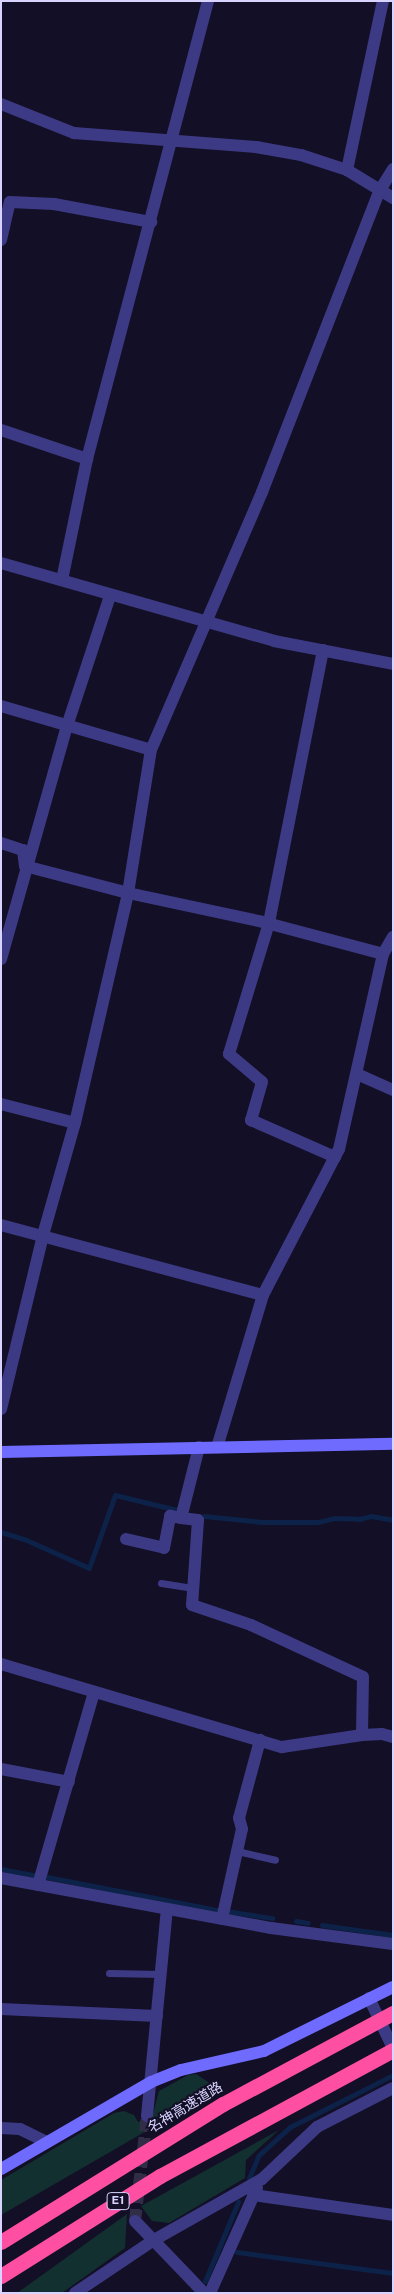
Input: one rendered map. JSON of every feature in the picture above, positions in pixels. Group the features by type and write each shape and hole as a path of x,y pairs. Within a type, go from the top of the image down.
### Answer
{"highway":[{"name":"名神高速道路","path":"1,2242 223,2104 393,2013"},
{"name":"E1","path":"1,2276 160,2176 238,2131 393,2049"}],"street":[{"path":"62,580 87,459 174,140 208,1"},
{"path":"347,170 383,1"},
{"path":"1,104 74,133 256,147 302,155 347,170 393,198"},
{"path":"1,1409 6,1368 75,1123 128,893 151,750 204,623 262,492 380,190 393,169"},
{"path":"1,240 10,202 54,204 151,222"},
{"path":"1,430 87,459"},
{"path":"1,563 204,623 393,664"},
{"path":"1,959 25,866 67,726 110,596"},
{"path":"323,650 269,923 229,1054 262,1082 251,1120 335,1157"},
{"path":"1,706 151,750"},
{"path":"1,843 23,850 25,866"},
{"path":"25,866 128,893 269,923 383,954"},
{"path":"218,1446 263,1295 335,1157 357,1074 383,954 393,936"},
{"path":"357,1074 393,1090"},
{"path":"1,1104 75,1123"},
{"path":"1,1225 263,1295"},
{"path":"1,1452 218,1446 393,1444"},
{"path":"181,1518 198,1447"},
{"path":"126,1538 164,1548 170,1516 198,1520 192,1606 251,1625 363,1677 362,1735"},
{"path":"1,1664 282,1747 362,1735 382,1734 393,1737"},
{"path":"38,1885 94,1692"},
{"path":"222,1919 242,1829 239,1818 260,1740"},
{"path":"1,1769 69,1782"},
{"path":"1,1878 222,1919 393,1944"},
{"path":"147,2116 167,1908"},
{"path":"1,2169 151,2082 181,2070 264,2051 393,1987"},
{"path":"369,1998 393,2049"},
{"path":"1,2009 157,2016"},
{"path":"75,2293 154,2240 262,2179 317,2127 393,2088"},
{"path":"1,2128 20,2129 47,2142"},
{"path":"210,2293 262,2179"},
{"path":"253,2196 393,2215"},
{"path":"136,2221 193,2287 204,2293"}],"lane":[{"path":"161,1583 194,1588"},
{"path":"237,1851 275,1860"},
{"path":"109,1972 161,1974"}],"green space":[{"path":"196,2074 219,2089 1,2215 1,2180 114,2113 124,2111 134,2115 138,2122 153,2114 159,2091 188,2075"},
{"path":"279,2130 246,2160 245,2178 169,2223 152,2221 141,2206"},
{"path":"127,2214 125,2248 62,2293 17,2293"}],"waterway":[{"path":"1,1532 24,1539 89,1568 115,1495 177,1510"},
{"path":"204,1516 262,1522 318,1522 335,1518 359,1519 371,1516 393,1520"},
{"path":"1,1869 33,1875"},
{"path":"47,1877 217,1910"},
{"path":"226,1911 272,1918"},
{"path":"296,1921 308,1923"},
{"path":"322,1925 393,1935"},
{"path":"249,2178 259,2155 290,2127 393,2075"},
{"path":"205,2281 238,2202"},
{"path":"237,2252 393,2273"}],"tunnel":[{"path":"135,2221 147,2116"}]}
